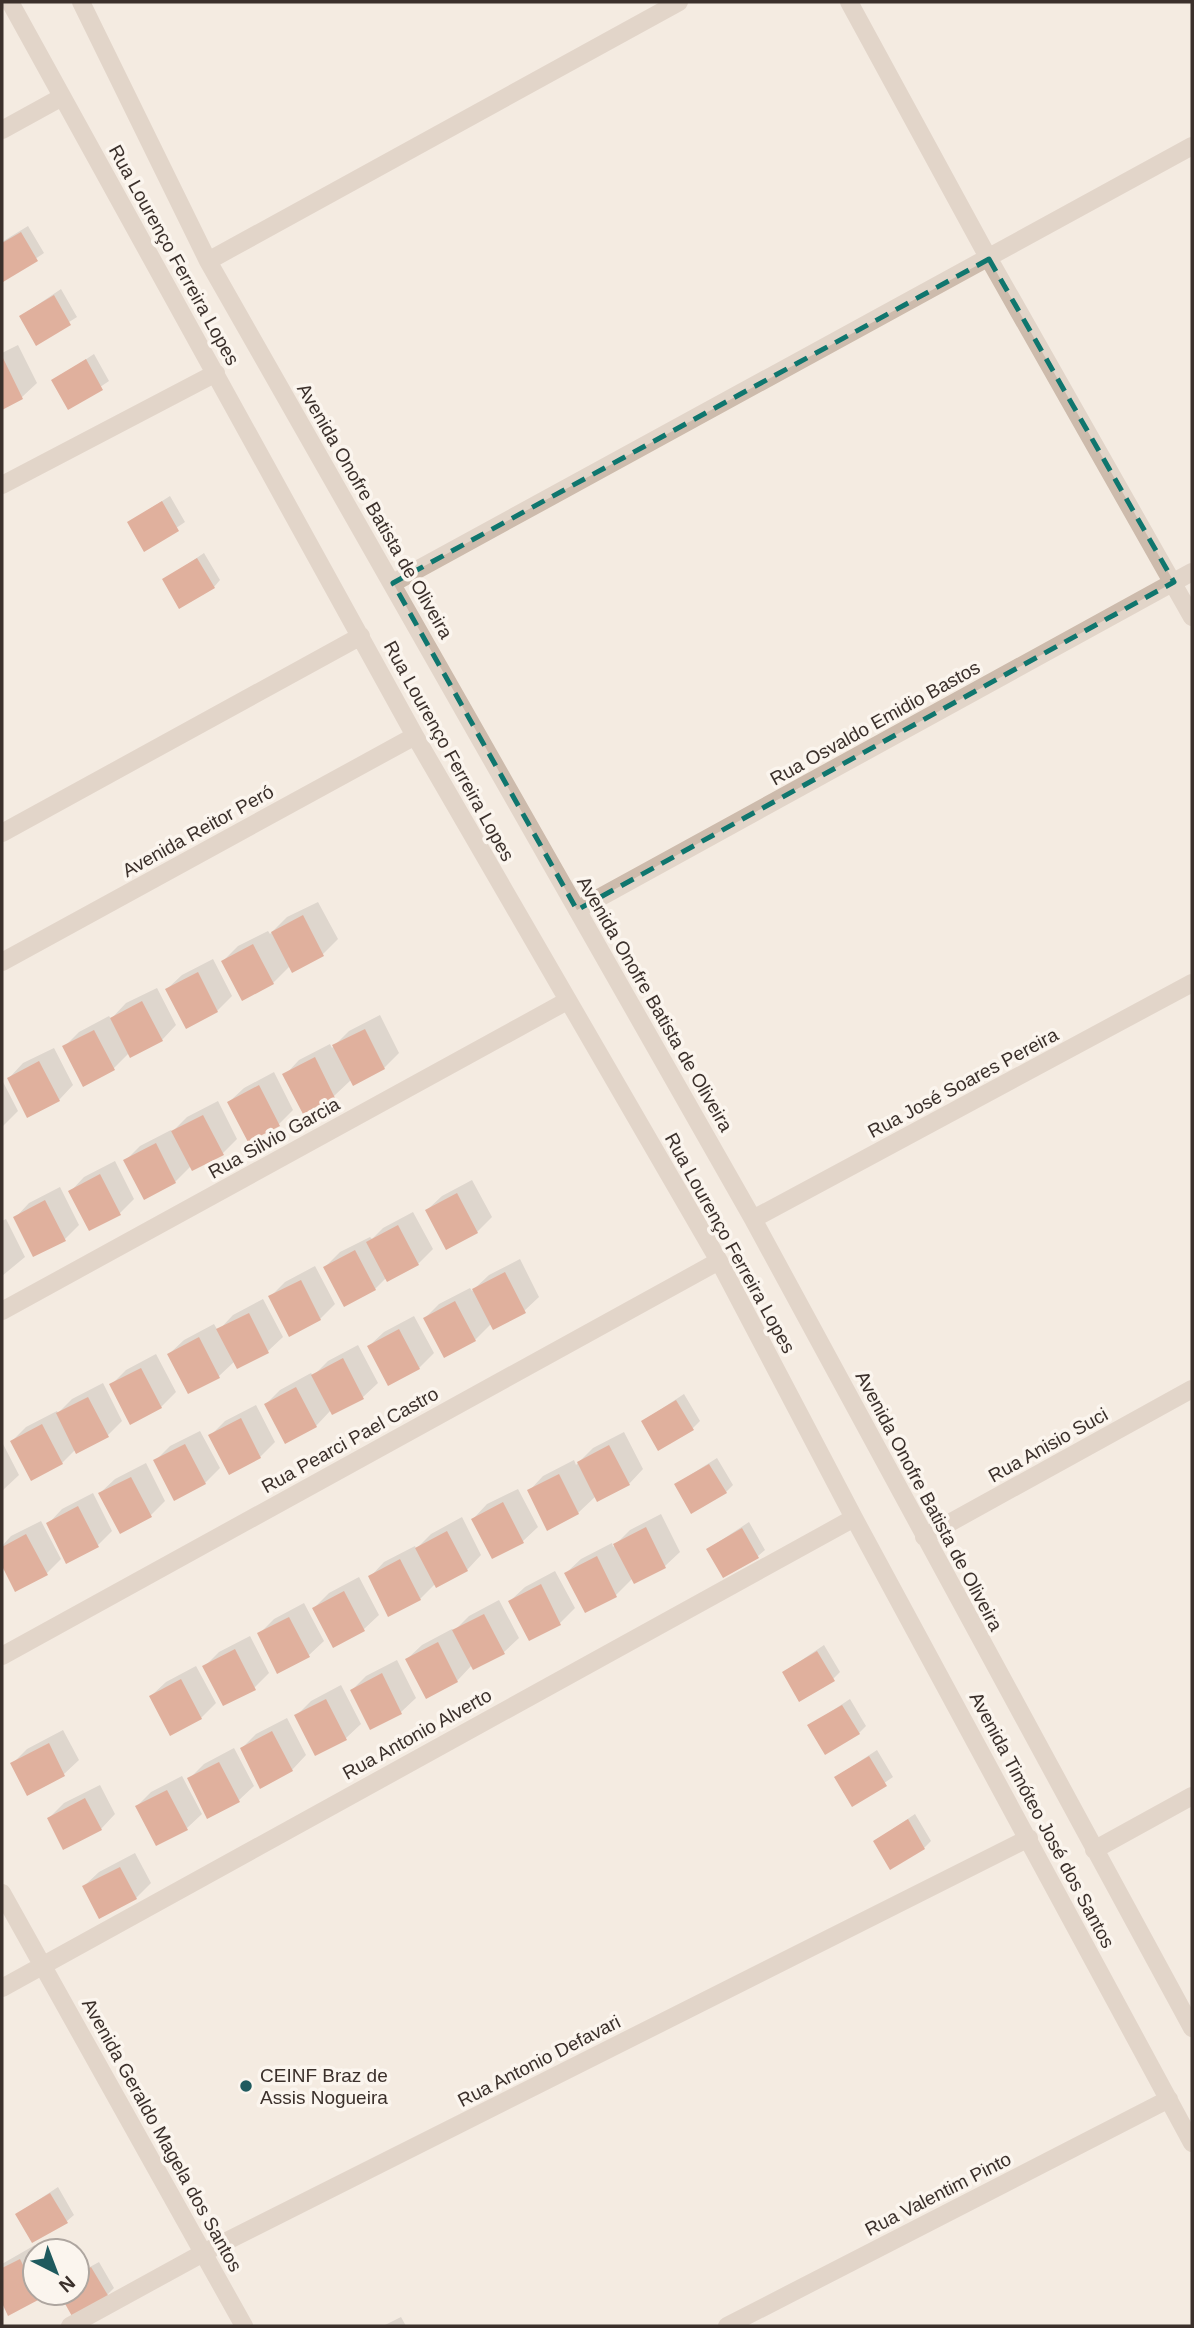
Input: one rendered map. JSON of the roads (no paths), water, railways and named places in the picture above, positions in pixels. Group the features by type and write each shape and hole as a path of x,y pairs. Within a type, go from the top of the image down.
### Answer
{"street":[{"name":"Rua Lourenço Ferreira Lopes","path":"9,2 415,736 719,1261 854,1518"},
{"name":"Avenida Onofre Batista de Oliveira","path":"81,2 208,261 753,1219 1192,2028"},
{"path":"208,261 679,2"},
{"path":"849,2 989,259 1192,617"},
{"path":"2,130 62,97"},
{"path":"393,583 1192,146"},
{"path":"2,485 216,373"},
{"name":"Rua Osvaldo Emidio Bastos","path":"577,910 1192,572"},
{"path":"2,833 361,636"},
{"name":"Avenida Reitor Peró","path":"2,962 415,736"},
{"name":"Rua José Soares Pereira","path":"753,1219 1192,983"},
{"name":"Rua Silvio Garcia","path":"2,1311 567,1002"},
{"name":"Rua Pearci Pael Castro","path":"2,1656 719,1261"},
{"name":"Rua Anisio Suci","path":"925,1537 1192,1389"},
{"name":"Avenida Timóteo José dos Santos","path":"854,1518 1192,2143"},
{"name":"Rua Antonio Alverto","path":"2,1988 854,1518"},
{"path":"1094,1850 1192,1796"},
{"name":"Rua Antonio Defavari","path":"70,2326 205,2252 1029,1838"},
{"name":"Avenida Geraldo Magela dos Santos","path":"2,1893 244,2326"},
{"name":"Rua Valentim Pinto","path":"727,2326 1169,2099"}],"place":[{"name":"CEINF Braz de Assis Nogueira","path":"246,2086"}]}
